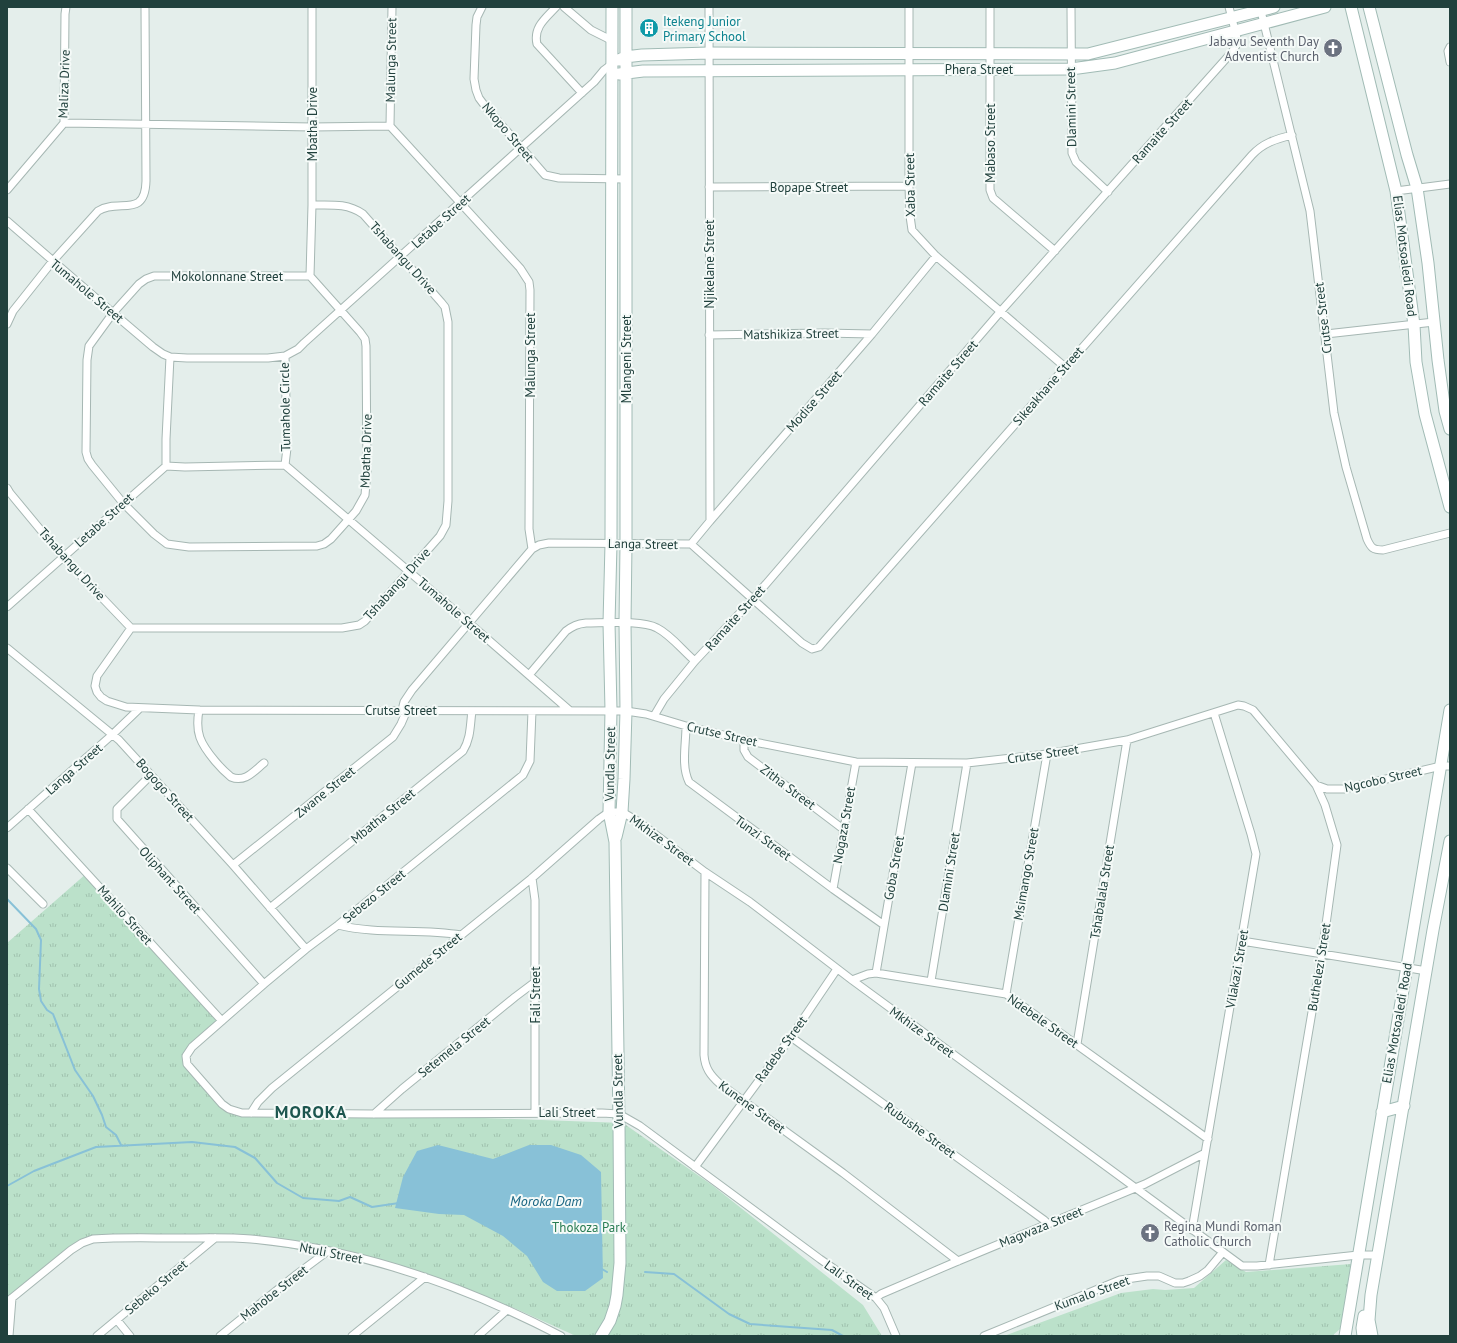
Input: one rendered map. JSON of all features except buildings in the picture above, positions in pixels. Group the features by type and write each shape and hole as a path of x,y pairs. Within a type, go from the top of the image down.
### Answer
{"street":[{"name":"Maliza Drive","path":"7,190 64,123 66,7"},
{"path":"7,324 13,311 52,262 98,211 110,206 134,205 141,201 144,197 146,181 145,7"},
{"name":"Mbatha Drive","path":"146,279 113,314 92,340 88,352 85,443 88,459 123,503 160,540 168,544 189,547 317,546 331,540 361,503 365,495 367,355 364,339 341,310 310,276 312,205 312,7"},
{"name":"Malunga Street","path":"392,7 390,126 520,268 529,282 529,528 532,549"},
{"name":"Nkopo Street","path":"482,7 477,17 476,25 474,79 476,90 485,106 545,175 559,178 626,179"},
{"path":"556,7 540,24 536,32 537,44 582,93"},
{"path":"564,7 591,30 612,40"},
{"name":"Mlangeni Street","path":"611,710 609,623 611,544 612,7"},
{"name":"Mlangeni Street","path":"626,7 626,711"},
{"name":"Njikelane Street","path":"709,7 710,521"},
{"name":"Xaba Street","path":"909,7 909,186 912,230 936,256 1065,366"},
{"name":"Mabaso Street","path":"990,7 989,182 991,194 1055,251"},
{"name":"Dlamini Street","path":"1071,7 1070,55 1072,153 1076,162 1108,192"},
{"name":"Phera Street","path":"625,57 709,53 1088,54 1230,12 1274,7"},
{"name":"Phera Street","path":"612,76 643,71 1071,69 1115,63 1264,22 1325,7"},
{"name":"Elias Motsoaledi Road","path":"1351,7 1396,191 1414,325 1416,362 1425,414 1450,507"},
{"name":"Elias Motsoaledi Road","path":"1370,7 1417,188 1438,360 1445,411 1450,430"},
{"name":"Crutse Street","path":"1260,9 1310,211 1338,436 1370,547 1376,550 1383,550 1450,533"},
{"name":"Ramaite Street","path":"654,716 664,699 695,662 752,599 1001,312 1235,48 1237,41 1230,12"},
{"path":"1358,33 1375,29"},
{"path":"1450,47 1448,51 1450,62"},
{"path":"612,64 625,57"},
{"name":"Letabe Street","path":"285,356 298,349 461,203 612,64"},
{"name":"Letabe Street","path":"594,82 612,76"},
{"path":"64,123 312,127 390,126"},
{"name":"Sikeakhane Street","path":"812,648 819,647 823,643 1258,148 1270,141 1292,135"},
{"path":"1396,191 1450,184"},
{"name":"Bopape Street","path":"709,187 909,186"},
{"name":"Tshabangu Drive","path":"7,488 63,557 131,628 352,627 365,621 440,536 446,525 448,515 448,322 445,308 441,302 371,222 355,209 337,205 312,205"},
{"name":"Tumahole Street","path":"7,221 113,314 153,347 170,357"},
{"name":"Modise Street","path":"691,544 872,334 936,256"},
{"name":"Mokolonnane Street","path":"146,279 154,276 310,276"},
{"path":"1326,334 1434,322"},
{"name":"Matshikiza Street","path":"709,335 824,333 872,334"},
{"name":"Tumahole Circle","path":"166,466 185,468 284,465 287,448 285,356 268,358 170,357"},
{"path":"166,466 170,357"},
{"name":"Tumahole Street","path":"284,465 469,622 569,710"},
{"name":"Letabe Street","path":"7,606 166,466"},
{"name":"Langa Street","path":"532,549 539,545 549,543 691,544 802,643 812,648"},
{"path":"405,710 404,702 412,690 532,549"},
{"path":"529,675 572,626 586,623 625,623 657,627 695,662"},
{"name":"Crutse Street","path":"131,628 98,676 95,686 101,697 107,701 126,707 139,709 199,710 626,711 654,716 686,726 744,740 856,762 968,763 1047,754 1127,740 1238,705"},
{"name":"Bogogo Street","path":"7,648 113,734 306,949"},
{"name":"Buthelezi Street","path":"1238,705 1253,710 1316,785 1325,805 1337,845 1322,953 1269,1265"},
{"name":"Langa Street","path":"7,828 139,709"},
{"path":"199,710 198,729 201,742 226,774 240,779 248,776 264,763"},
{"name":"Zwane Street","path":"233,866 393,737 401,724 405,710"},
{"name":"Vundla Street","path":"601,1336 610,1321 615,1306 619,1278 620,1222 615,842 609,812 611,710"},
{"name":"Mbatha Street","path":"270,908 463,751 468,743 470,735 472,711"},
{"name":"Sebezo Street","path":"188,1066 186,1059 189,1050 264,984 524,775 530,761 532,711"},
{"name":"Vundla Street","path":"615,842 622,812 626,711"},
{"name":"Elias Motsoaledi Road","path":"1345,1336 1406,968 1446,766 1450,711"},
{"name":"Vilakazi Street","path":"1192,1230 1255,861 1255,848 1214,713"},
{"name":"Tunzi Street","path":"686,726 685,767 686,776 689,782 884,925"},
{"name":"Zitha Street","path":"744,740 744,750 748,757 843,828"},
{"name":"Tshabalala Street","path":"1077,1044 1127,740"},
{"name":"Msimango Street","path":"1006,994 1047,754"},
{"name":"Nogaza Street","path":"833,889 856,762"},
{"name":"Goba Street","path":"876,974 912,763"},
{"name":"Dlamini Street","path":"931,981 968,763"},
{"name":"Ngcobo Street","path":"1316,785 1327,789 1344,789 1446,766"},
{"name":"Oliphant Street","path":"151,775 116,809 117,820 264,984"},
{"name":"Mahilo Street","path":"28,809 222,1021"},
{"path":"609,812 622,812"},
{"name":"Gumede Street","path":"251,1114 258,1102 272,1088 532,878 592,824 609,812"},
{"name":"Mkhize Street","path":"622,812 639,822 705,872 750,902 852,980 1223,1252"},
{"name":"Elias Motsoaledi Road","path":"1372,1336 1369,1320 1371,1295 1450,841"},
{"path":"7,868 43,904"},
{"name":"Kunene Street","path":"705,872 704,1047 705,1064 708,1071 713,1078 958,1261"},
{"name":"Fali Street","path":"532,878 535,900 535,1112"},
{"path":"338,925 362,929 439,933 461,936"},
{"path":"1242,941 1427,971"},
{"name":"Radebe Street","path":"695,1167 792,1037 838,969"},
{"name":"Ndebele Street","path":"852,980 868,974 876,974 931,981 1006,994 1208,1139"},
{"name":"Setemela Street","path":"374,1114 402,1089 535,982"},
{"name":"Rubushe Street","path":"792,1037 1048,1224"},
{"name":"Lali Street","path":"188,1066 222,1104 235,1112 251,1114 535,1112 602,1112 619,1114 640,1126 820,1259 876,1298 884,1308 896,1336"},
{"path":"1382,1112 1404,1106"},
{"name":"Magwaza Street","path":"876,1298 881,1294 958,1261 1135,1188 1205,1153"},
{"name":"Ntuli Street","path":"9,1300 71,1250 87,1241 102,1238 250,1239 328,1252 388,1265 425,1277 507,1310 561,1336"},
{"name":"Sebeko Street","path":"97,1336 215,1238"},
{"name":"Mahobe Street","path":"220,1336 297,1274 328,1252"},
{"path":"1223,1252 1242,1266 1251,1267 1358,1255 1378,1255"},
{"name":"Kumalo Street","path":"984,1336 1120,1280 1147,1276 1159,1276 1175,1283 1189,1281 1208,1270 1223,1252"},
{"path":"352,1336 425,1277"},
{"name":"Elias Motsoaledi Road","path":"1363,1336 1362,1321 1371,1295"},
{"path":"9,1300 9,1336"},
{"path":"478,1336 507,1310"},
{"path":"117,1320 130,1336"}],"green space":[{"name":"Thokoza Park","path":"87,873 218,1020 186,1059 227,1111 374,1114 623,1123 712,1185 863,1305 882,1336 576,1336 514,1308 417,1275 352,1259 252,1242 99,1240 76,1248 7,1305 7,943"},
{"path":"1226,1260 1246,1272 1351,1264 1340,1329 1332,1336 1004,1336 1121,1293 1153,1289 1165,1290 1194,1288"}],"water":[{"name":"Moroka Dam","path":"438,1145 493,1159 529,1145 551,1145 581,1155 601,1172 603,1278 585,1291 557,1291 543,1282 527,1256 503,1236 464,1215 439,1214 395,1208 403,1177 417,1151"}],"waterway":[{"path":"7,899 36,929 41,940 39,989 41,1001 47,1010 53,1014 75,1070 93,1096 106,1127 116,1135 121,1145"},
{"path":"7,1186 34,1171 96,1147 192,1142 235,1147 255,1158 277,1183 303,1198 339,1201 350,1197 372,1207 399,1203"},
{"path":"602,1269 607,1272"},
{"path":"645,1272 674,1274 729,1314 750,1324 832,1330 843,1336"}],"place":[{"name":"Itekeng Junior Primary School","path":"649,28"},
{"name":"Jabavu Seventh Day Adventist Church","path":"1333,48"},
{"name":"Regina Mundi Roman Catholic Church","path":"1150,1233"}],"district":[{"name":"MOROKA","path":"311,1112"}]}
